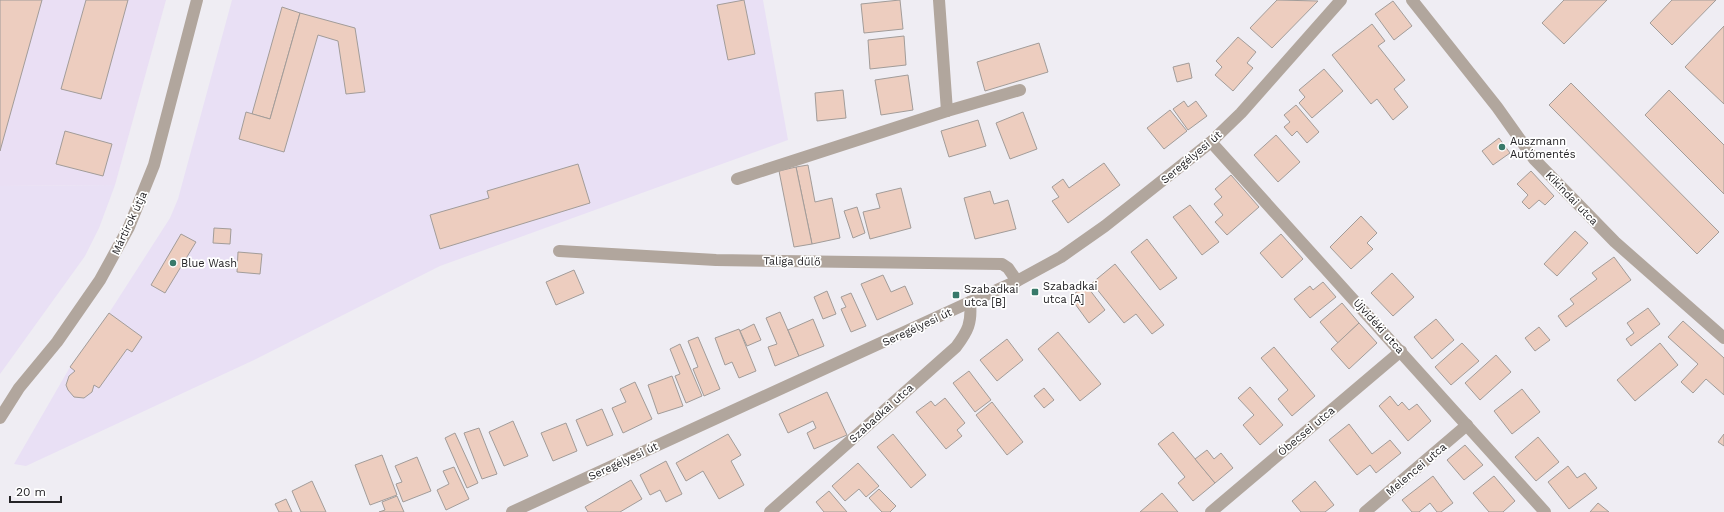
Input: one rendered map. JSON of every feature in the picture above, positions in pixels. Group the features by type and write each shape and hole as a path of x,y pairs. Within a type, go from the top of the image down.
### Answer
{"street":[{"name":"Mártírok útja","path":"0,418 19,388 57,342 100,280 138,208 154,165 197,0"},
{"path":"939,0 946,111"},
{"name":"Seregélyesi út","path":"515,511 1017,281 1061,257 1105,226 1211,142 1241,113 1341,0"},
{"name":"Kikindai utca","path":"1412,0 1497,107 1534,159 1616,242 1724,338"},
{"path":"737,179 946,111 1020,90"},
{"name":"Újvidéki utca","path":"1211,142 1545,512"},
{"name":"Taliga dűlő","path":"559,251 716,260 1002,264 1008,268 1017,281"},
{"name":"Szabadkai utca","path":"770,512 956,346 967,331 971,313 970,302"},
{"name":"Óbecsei utca","path":"1210,512 1401,351"},
{"name":"Melencei utca","path":"1365,512 1467,425"}],"shaded area":[{"path":"0,0 166,0 115,185 0,186"},
{"path":"232,0 763,0 788,140 440,266 254,360 26,466 14,464 70,367 109,313 170,218 178,199"},
{"path":"115,185 99,228 85,256 0,374 0,186"}],"building":[{"path":"0,0 42,0 0,151"},
{"path":"86,0 128,0 101,99 61,89"},
{"path":"744,0 755,54 728,60 717,5"},
{"path":"900,0 903,29 864,33 861,4"},
{"path":"1277,0 1318,1 1272,48 1250,28"},
{"path":"1564,0 1607,0 1564,44 1542,23"},
{"path":"1672,0 1716,0 1672,45 1650,23"},
{"path":"1393,1 1412,26 1394,40 1375,14"},
{"path":"282,7 300,13 270,119 252,114"},
{"path":"300,13 355,28 365,92 346,94 338,41 318,35 284,152 239,139 246,112 270,119"},
{"path":"1372,24 1385,41 1378,46 1405,80 1394,89 1408,107 1393,120 1377,99 1371,104 1332,55"},
{"path":"1724,26 1724,104 1685,67"},
{"path":"904,36 906,65 870,69 868,40"},
{"path":"1238,37 1256,52 1247,63 1253,68 1233,91 1215,75 1222,67 1216,61"},
{"path":"1039,43 1048,72 985,91 977,62"},
{"path":"1189,63 1192,78 1177,82 1173,67"},
{"path":"1324,69 1343,91 1312,118 1299,103 1305,97 1299,90"},
{"path":"908,75 913,110 881,115 875,80"},
{"path":"1571,83 1719,232 1697,254 1549,105"},
{"path":"843,90 846,118 817,121 815,93"},
{"path":"1669,90 1724,145 1724,194 1645,115"},
{"path":"1184,101 1188,107 1196,101 1207,116 1188,130 1173,109"},
{"path":"1296,105 1319,132 1307,143 1297,131 1292,136 1284,127 1290,122 1284,115"},
{"path":"1170,110 1187,131 1164,149 1147,128"},
{"path":"1023,112 1037,149 1010,159 996,123"},
{"path":"978,120 986,146 949,157 941,131"},
{"path":"65,131 112,144 103,176 56,164"},
{"path":"1276,135 1300,162 1278,182 1254,155"},
{"path":"1499,138 1510,153 1493,165 1482,151"},
{"path":"1104,163 1120,185 1068,223 1052,201 1059,197 1052,187 1063,179 1069,188"},
{"path":"578,164 590,203 440,249 430,215 489,198 487,191"},
{"path":"808,165 815,202 832,198 840,238 812,244 796,167"},
{"path":"796,167 812,244 794,247 779,171"},
{"path":"1531,171 1554,196 1545,205 1539,200 1529,209 1522,202 1528,195 1517,184"},
{"path":"1231,175 1259,207 1227,235 1215,222 1223,215 1214,204 1222,197 1215,189"},
{"path":"901,188 911,228 870,239 863,212 880,208 876,194"},
{"path":"990,191 994,204 1008,200 1016,229 975,239 964,198"},
{"path":"1190,205 1219,242 1202,255 1173,217"},
{"path":"857,207 865,233 853,238 844,211"},
{"path":"1361,216 1377,233 1367,243 1373,249 1351,269 1330,247"},
{"path":"214,228 231,229 230,244 213,243"},
{"path":"1575,231 1588,243 1557,276 1544,264"},
{"name":"Blue Wash","path":"181,234 196,242 165,293 151,285"},
{"path":"1281,234 1303,259 1282,278 1260,253"},
{"path":"1147,239 1177,278 1160,290 1131,252"},
{"path":"238,252 262,254 260,274 237,272"},
{"path":"1614,257 1631,280 1566,327 1558,316 1574,304 1570,299 1597,279 1592,273"},
{"path":"1115,264 1164,325 1152,334 1136,314 1124,323 1092,283"},
{"path":"574,270 584,293 556,305 546,282"},
{"path":"1392,273 1414,297 1393,316 1371,293"},
{"path":"883,275 891,292 905,286 913,304 877,320 861,284"},
{"path":"1323,282 1336,297 1310,318 1294,299 1310,286 1313,290"},
{"path":"1086,285 1105,310 1089,323 1070,297"},
{"path":"827,291 836,314 823,319 814,297"},
{"path":"851,293 866,326 851,332 841,309 846,307 841,297"},
{"path":"1342,303 1359,323 1338,343 1320,322"},
{"path":"1648,308 1660,324 1631,346 1626,339 1634,333 1627,323"},
{"path":"780,312 799,356 775,366 768,347 777,344 766,318"},
{"path":"109,313 142,337 132,352 127,349 99,388 94,385 92,392 84,398 74,397 66,385 69,376 75,371 70,367"},
{"path":"813,319 824,346 799,356 788,330"},
{"path":"1436,319 1454,340 1432,359 1414,337"},
{"path":"1683,321 1724,358 1724,395 1706,379 1693,393 1681,382 1698,364 1668,337"},
{"path":"1359,323 1377,343 1349,369 1331,349"},
{"path":"754,324 761,340 747,346 740,331"},
{"path":"1539,327 1550,340 1535,351 1525,338"},
{"path":"739,329 756,371 739,378 732,362 725,365 715,338"},
{"path":"1058,332 1101,384 1080,401 1038,349"},
{"path":"698,337 720,389 704,396 693,369 698,367 688,341"},
{"path":"1007,339 1023,360 997,381 980,360"},
{"path":"1462,343 1479,361 1451,385 1435,367"},
{"path":"1660,343 1678,365 1635,401 1617,380"},
{"path":"680,344 702,396 686,403 675,376 680,374 670,349"},
{"path":"1274,347 1315,396 1292,416 1278,399 1288,390 1261,358"},
{"path":"1496,355 1511,372 1480,400 1465,383"},
{"path":"969,371 991,400 975,412 953,383"},
{"path":"672,376 683,406 658,414 648,385"},
{"path":"635,382 652,419 623,433 612,408 626,402 620,389"},
{"path":"1250,387 1283,425 1260,445 1243,425 1254,415 1238,398"},
{"path":"1044,388 1054,400 1044,408 1034,396"},
{"path":"1522,389 1540,412 1512,434 1494,411"},
{"path":"827,392 847,435 814,449 807,433 816,428 813,421 788,433 779,414"},
{"path":"1390,396 1398,406 1402,402 1409,410 1417,404 1431,421 1408,441 1379,406"},
{"path":"945,398 965,423 957,430 962,436 946,449 916,412 931,401 935,406"},
{"path":"992,402 1023,442 1007,455 976,415"},
{"path":"602,409 613,435 587,446 576,420"},
{"path":"513,421 528,456 504,466 489,432"},
{"path":"566,423 577,451 553,461 541,433"},
{"path":"1349,424 1372,454 1390,440 1401,453 1376,473 1370,465 1357,475 1329,440"},
{"path":"479,428 497,474 482,479 464,433"},
{"path":"1173,432 1215,483 1193,501 1178,483 1185,477 1158,444"},
{"path":"455,433 478,483 467,488 445,438"},
{"path":"728,434 741,455 731,461 744,485 719,499 703,471 686,481 676,463"},
{"path":"893,434 926,475 911,488 877,447"},
{"path":"1724,434 1724,446 1718,442"},
{"path":"1538,437 1559,462 1536,481 1515,457"},
{"path":"1465,445 1483,465 1464,480 1447,460"},
{"path":"1207,450 1214,459 1221,453 1233,468 1215,483 1195,459"},
{"path":"382,455 397,495 370,505 355,465"},
{"path":"417,457 431,491 403,502 396,484 402,482 395,466"},
{"path":"666,461 682,494 666,502 660,490 650,495 640,475"},
{"path":"858,463 879,486 866,497 859,489 845,501 832,486"},
{"path":"1568,466 1577,478 1585,473 1597,488 1569,509 1548,482"},
{"path":"454,467 469,499 446,510 437,490 449,484 443,471"},
{"path":"1433,476 1453,503 1441,512 1437,512 1430,503 1419,512 1412,512 1402,500"},
{"path":"1494,476 1515,501 1503,512 1489,512 1473,493"},
{"path":"631,480 642,499 620,512 588,512 585,507"},
{"path":"312,481 326,512 301,512 292,491"},
{"path":"1315,481 1334,505 1325,512 1301,512 1292,501"},
{"path":"879,489 896,506 890,512 882,512 869,498"},
{"path":"829,491 847,512 824,512 816,502"},
{"path":"1162,493 1178,512 1140,512"},
{"path":"397,496 404,512 379,512 385,510 382,502"},
{"path":"286,499 292,512 279,512 275,504"},
{"path":"1598,503 1609,512 1590,512"}],"place":[{"name":"Auszmann Autómentés","path":"1502,147"},
{"name":"Blue Wash","path":"173,263"},
{"name":"Szabadkai utca [A]","path":"1035,292"},
{"name":"Szabadkai utca [B]","path":"956,295"}]}
